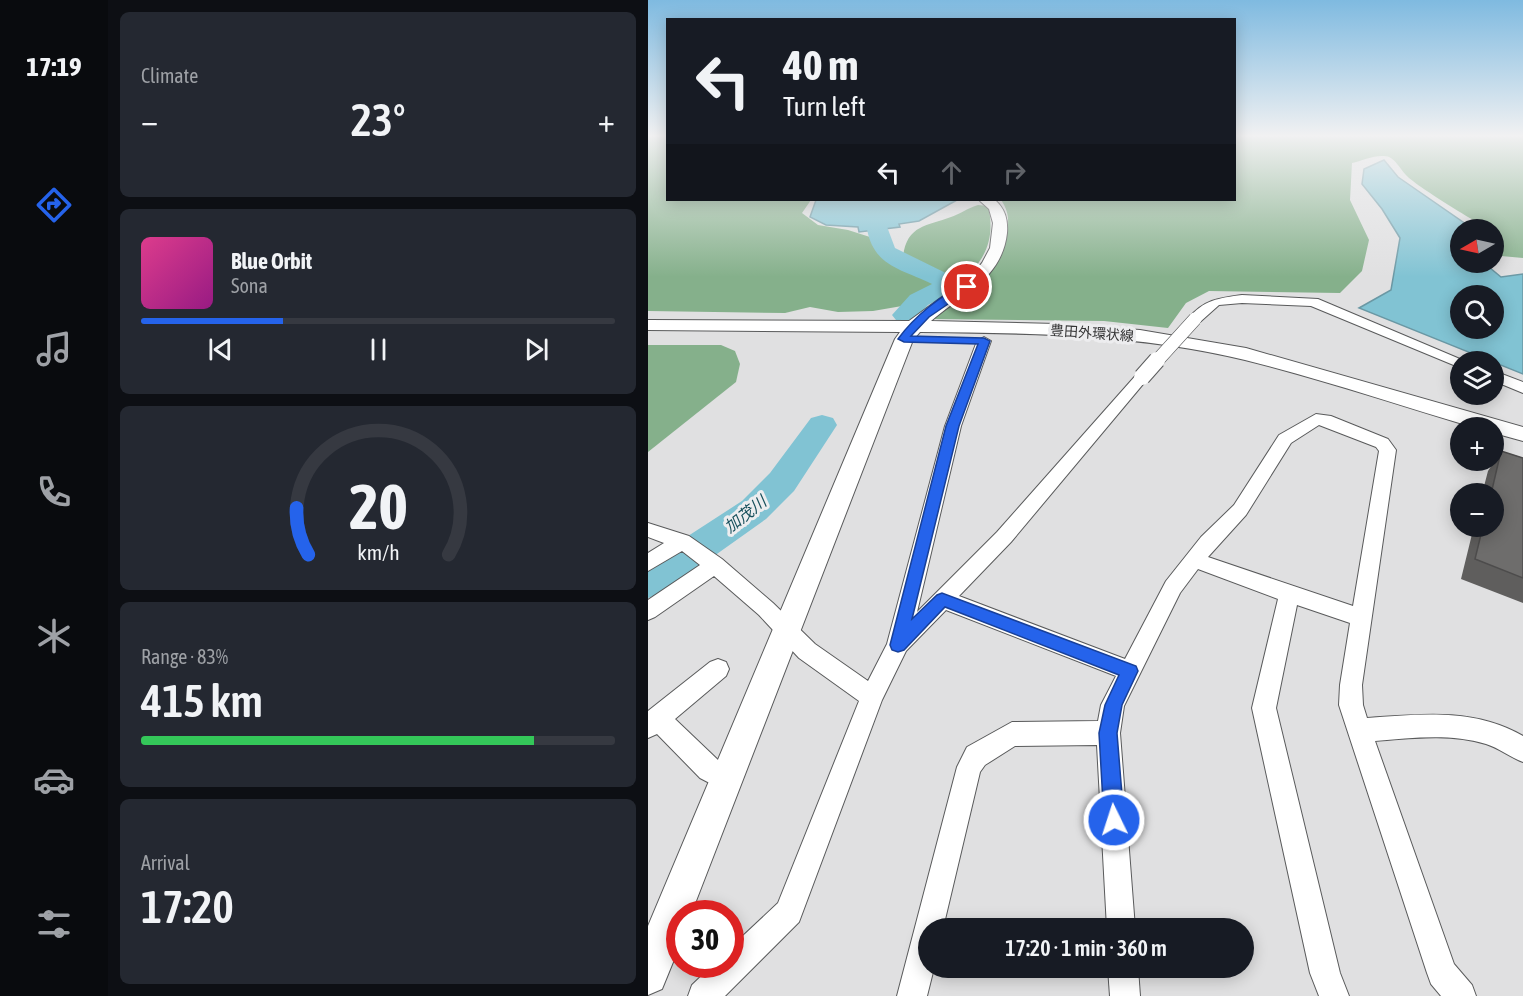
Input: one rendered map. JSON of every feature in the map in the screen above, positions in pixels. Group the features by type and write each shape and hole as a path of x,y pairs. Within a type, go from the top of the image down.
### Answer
{"street":[{"path":"648,975 725,778 908,333 925,315 980,277 996,257 1000,239 999,214 993,204 988,201"},
{"path":"898,645 1056,479 1142,377 1202,311 1216,302 1242,299 1313,302 1450,358"},
{"name":"豊田外環状線","path":"648,325 908,333 984,341 1073,343 1137,348 1185,355 1302,379 1450,426"},
{"name":"豊田外環状線","path":"648,336 1057,329 1140,336 1192,343 1246,354 1312,371 1523,434"},
{"path":"703,996 789,912 798,883 872,697 898,645 952,426 984,341"},
{"path":"1504,380 1523,388"},
{"path":"1119,918 1108,733 1113,705 1173,588 1208,542 1240,510 1285,439 1316,419 1326,420 1382,443 1388,450 1351,685 1351,705 1442,973 1461,996"},
{"path":"1504,442 1523,448"},
{"path":"648,530 682,542 714,564 787,629 807,651 872,697"},
{"path":"648,563 682,542"},
{"path":"1194,560 1362,618"},
{"path":"648,610 714,564"},
{"path":"1289,594 1264,708 1325,973 1334,996"},
{"path":"942,599 1130,671"},
{"path":"718,669 653,722 709,770 725,778"},
{"path":"1360,730 1465,726 1488,731 1523,750"},
{"path":"932,918 969,767 976,756 1011,734 1108,733"},
{"path":"912,996 918,972"},
{"path":"1124,978 1125,996"}],"green space":[{"path":"648,183 666,183 666,201 810,201 802,213 818,225 848,230 870,237 883,257 943,284 902,306 873,311 838,312 810,307 785,313 648,311"},
{"path":"1236,183 1351,183 1350,200 1369,240 1362,271 1340,293 1209,291 1186,303 1168,328 1104,321 933,319 978,285 995,265 1006,239 1007,214 1002,201 1236,201"},
{"path":"1417,183 1523,183 1523,258 1504,256 1504,219 1472,219"},
{"path":"978,205 988,206 989,239 975,267 958,282 903,258 908,239 919,228"},
{"path":"648,345 721,345 735,351 740,364 736,382 648,452"}],"water":[{"path":"1362,183 1407,183 1459,219 1450,219 1450,273 1496,273 1501,277 1523,274 1523,374 1504,366 1504,351 1466,351 1359,308 1391,290 1400,238"},
{"path":"816,201 955,201 919,221 899,224 900,227 859,232 858,227 826,225 810,217"}],"building":[{"path":"1504,452 1523,458 1523,578 1475,559 1480,537 1504,537 1504,483 1494,483 1496,471 1504,471"}],"waterway":[{"name":"加茂川","path":"878,229 883,248 887,253 950,284 919,300 905,315"},
{"name":"加茂川","path":"648,582 754,510 782,482 822,425"}],"route":[{"path":"967,287 925,315 912,327 904,339 984,341 952,426 898,645 942,599 1130,671 1113,705 1108,733 1114,820"}]}
